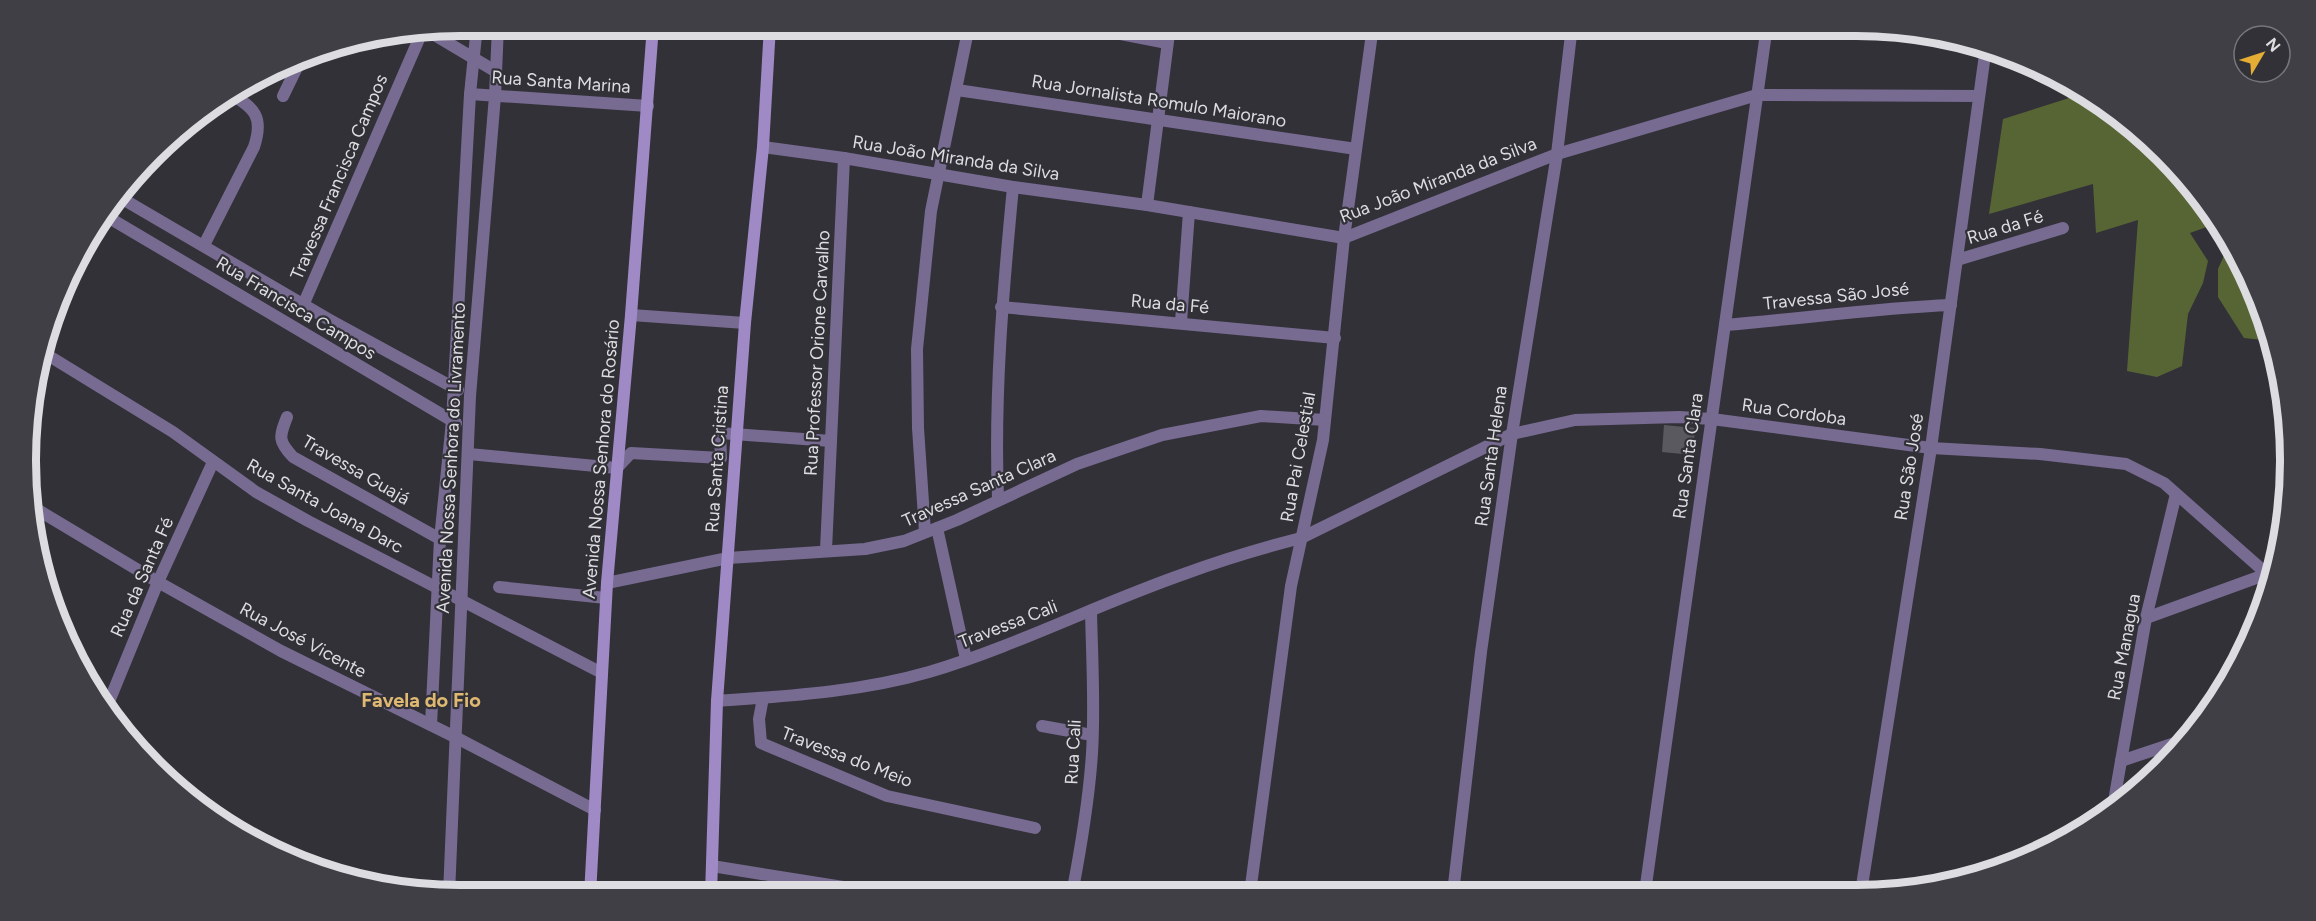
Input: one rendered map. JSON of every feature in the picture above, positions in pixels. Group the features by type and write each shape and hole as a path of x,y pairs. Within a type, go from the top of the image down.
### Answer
{"main road":[{"name":"Avenida Nossa Senhora do Rosário","path":"591,885 607,582 631,315 652,36"},
{"name":"Rua Santa Cristina","path":"711,885 717,701 745,323 763,147 769,36"}],"street":[{"name":"Avenida Nossa Senhora do Livramento","path":"431,725 440,538 452,421 476,36"},
{"name":"Avenida Nossa Senhora do Livramento","path":"449,885 460,599 469,454 468,430 495,96 497,36"},
{"path":"966,659 931,530 918,428 917,349 931,211 967,36"},
{"path":"1128,36 1167,44"},
{"path":"1147,205 1168,36"},
{"name":"Rua Pai Celestial","path":"1252,885 1291,586 1323,440 1344,238 1372,36"},
{"name":"Rua Santa Helena","path":"1454,885 1481,652 1512,434 1557,154 1571,36"},
{"name":"Rua Santa Clara","path":"1646,885 1766,36"},
{"path":"438,37 495,71"},
{"name":"Travessa Francisca Campos","path":"304,303 419,38"},
{"name":"Rua São José","path":"1862,885 1931,448 1985,57"},
{"path":"283,96 296,69"},
{"name":"Rua Jornalista Romulo Maiorano","path":"957,90 1356,149"},
{"name":"Rua Santa Marina","path":"471,94 648,106"},
{"name":"Rua João Miranda da Silva","path":"763,147 844,158 940,176 1147,205 1344,238 1557,154 1757,95 1979,96"},
{"path":"204,245 254,147 258,134 259,119 238,100"},
{"name":"Rua Professor Orione Carvalho","path":"826,550 844,158"},
{"path":"998,499 1001,307 1013,187"},
{"name":"Rua Francisca Campos","path":"125,200 328,319 470,396"},
{"path":"1181,322 1189,212"},
{"name":"Rua Francisca Campos","path":"112,219 468,430"},
{"name":"Rua da Fé","path":"1957,260 2063,228"},
{"name":"Travessa São José","path":"1725,325 1900,307 1951,305"},
{"name":"Rua da Fé","path":"1001,307 1335,338"},
{"path":"631,315 745,323"},
{"name":"Rua Santa Joana Darc","path":"49,356 173,432 256,492 602,673"},
{"name":"Travessa Santa Clara","path":"607,582 728,558 865,549 904,541 1077,464 1162,435 1261,416 1325,420"},
{"name":"Travessa Guajá","path":"286,417 280,439 293,457 440,538"},
{"name":"Rua Cordoba","path":"1301,538 1512,434 1575,420 1679,417 1712,419 1931,448 2126,464 2152,475 2266,570"},
{"path":"469,454 617,468 631,453 721,458 720,433 831,441"},
{"name":"Rua da Santa Fé","path":"110,699 158,582 213,462"},
{"name":"Rua Managua","path":"2115,796 2146,618 2176,494"},
{"name":"Rua José Vicente","path":"39,511 158,582 281,651 596,810"},
{"name":"Travessa Cali","path":"717,701 826,693 927,672 966,659 1183,574 1301,538"},
{"name":"Rua Cordoba","path":"2146,618 2264,575"},
{"path":"499,587 606,598"},
{"name":"Rua Cali","path":"1074,885 1087,807 1092,735 1091,611"},
{"name":"Travessa do Meio","path":"763,698 759,719 761,743 887,796 1035,828"},
{"path":"1042,726 1092,735"},
{"path":"2121,761 2171,744"},
{"path":"712,866 831,885"}],"green space":[{"path":"2074,97 2135,141 2156,160 2192,202 2209,226 2190,233 2208,261 2203,283 2188,314 2182,366 2157,377 2127,371 2138,220 2096,233 2093,184 1989,214 2003,119"},
{"path":"2225,252 2248,298 2262,340 2244,338 2218,297 2218,269"}],"building":[{"path":"1664,425 1695,428 1693,455 1662,452"}],"district":[{"name":"Favela do Fio","path":"421,700"}]}
